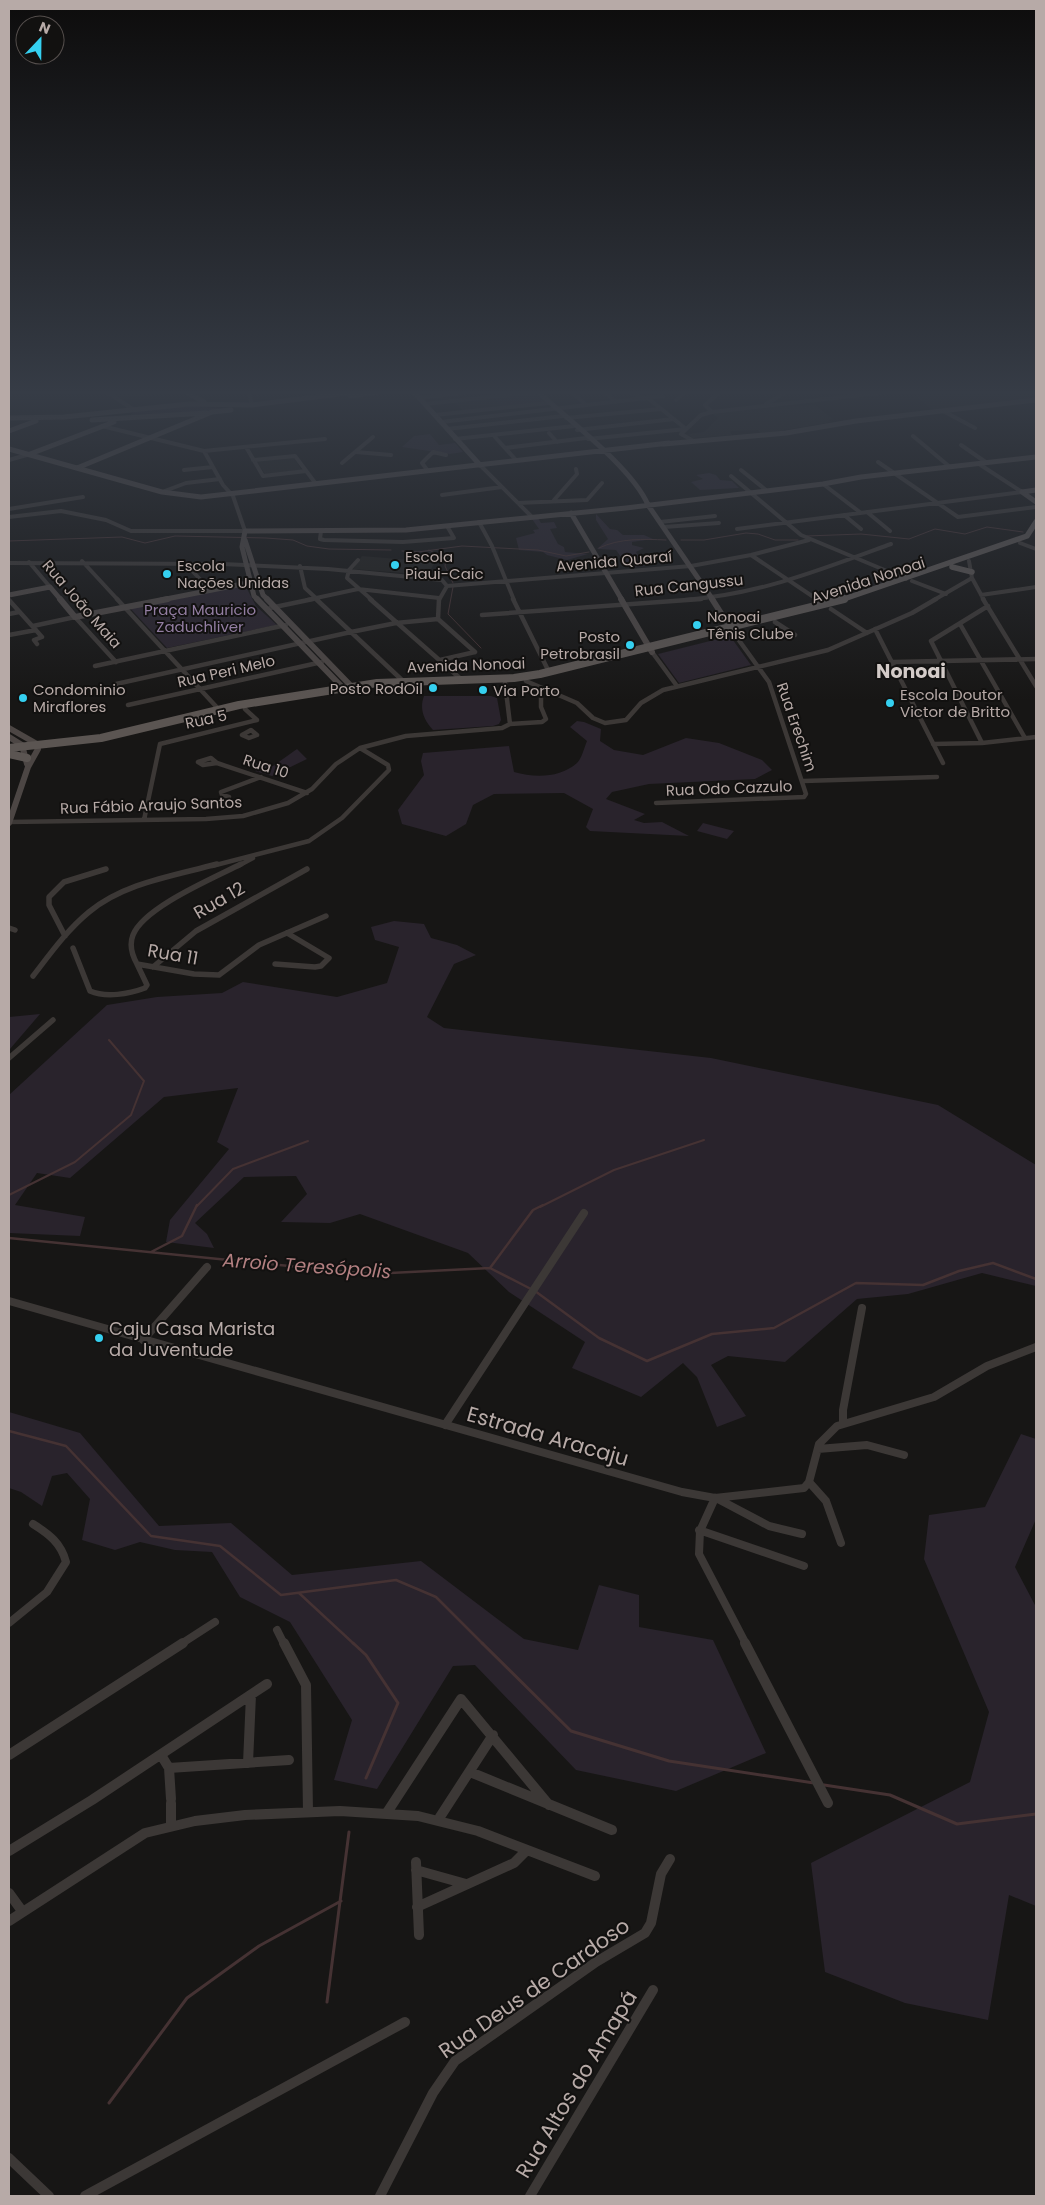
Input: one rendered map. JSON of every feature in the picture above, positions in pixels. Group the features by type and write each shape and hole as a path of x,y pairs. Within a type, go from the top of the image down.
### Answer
{"main road":[{"path":"972,559 1027,536 1035,526"},
{"path":"972,559 1036,537"},
{"name":"Avenida Nonoai","path":"909,580 972,559"},
{"name":"Avenida Nonoai","path":"732,630 775,622 828,607 972,559"},
{"path":"952,567 972,573"},
{"name":"Avenida Nonoai","path":"222,712 328,694 390,686 526,681 828,607"},
{"name":"Avenida Nonoai","path":"25,751 38,746 104,742 222,712 343,688 404,681 514,678 651,650"},
{"path":"328,694 352,687"},
{"path":"9,748 25,751"},
{"path":"9,753 25,751"}],"street":[{"path":"185,495 201,497 221,495"},
{"path":"230,495 263,595 310,641 352,687"},
{"path":"510,495 532,517"},
{"path":"554,500 559,495"},
{"path":"518,503 587,500 592,495"},
{"name":"Rua Erechim","path":"644,495 648,505 769,682 803,781 806,794 804,797"},
{"path":"9,517 61,512 106,520 130,531 245,536 321,531 383,531 447,526 727,495"},
{"path":"753,495 785,523 809,540 946,594"},
{"path":"837,495 861,513"},
{"path":"927,495 958,517 1036,507"},
{"path":"737,529 1000,495"},
{"path":"9,509 82,497"},
{"path":"566,502 623,604 651,650 677,686"},
{"path":"867,512 890,531"},
{"path":"844,515 861,529"},
{"path":"662,524 715,516"},
{"path":"479,522 492,546 505,582 549,672"},
{"path":"662,524 718,523"},
{"path":"321,531 320,539 324,540 428,541 454,538 447,526"},
{"path":"245,536 242,547 249,582 254,596 264,609 343,688"},
{"name":"Avenida Quaraí","path":"447,586 691,566 751,555 809,540"},
{"path":"1020,543 1036,549"},
{"name":"Rua Cangussu","path":"482,615 712,598 790,581 891,544"},
{"path":"751,555 868,633"},
{"path":"972,559 972,573 981,595 1036,686"},
{"path":"358,560 349,570 347,578 462,680"},
{"name":"Rua João Maia","path":"29,562 116,662"},
{"path":"82,562 222,712"},
{"path":"184,562 210,590"},
{"path":"9,563 184,562 254,564 300,566 435,578 442,580 447,586 439,598 438,618"},
{"path":"300,566 305,588 404,681"},
{"path":"526,681 580,705 596,720 610,723 626,720 641,703 653,695 677,686 820,653 868,633 912,613 946,594 972,573"},
{"path":"9,635 75,617 258,581"},
{"path":"9,595 50,587"},
{"path":"981,595 1036,587"},
{"path":"264,609 358,589 439,598"},
{"path":"9,600 42,636 34,640 37,644"},
{"path":"982,742 931,641 933,638 988,606"},
{"path":"9,614 19,612"},
{"path":"116,684 351,632 396,623 438,618 475,652 440,660"},
{"path":"775,622 795,635"},
{"path":"95,666 292,624"},
{"path":"960,624 1025,738"},
{"path":"875,630 943,763"},
{"path":"892,662 1036,659"},
{"name":"Rua Peri Melo","path":"128,705 328,661"},
{"path":"505,683 510,724"},
{"name":"Rua Fábio Araujo Santos","path":"9,823 206,819 243,816 288,803 307,792 336,764 360,748 406,736 502,728 510,724 546,721 541,707 542,698 549,692"},
{"name":"Rua 5","path":"144,820 160,744 257,720 245,709"},
{"path":"242,724 247,731"},
{"path":"9,823 28,767 38,746 10,732"},
{"path":"10,732 25,751 28,767"},
{"path":"933,744 1036,737"},
{"path":"33,976 65,936 89,912 117,894 144,883 263,853 309,840 322,834 338,822 389,770 388,764 360,748"},
{"name":"Rua 10","path":"217,763 307,792"},
{"path":"803,781 937,777"},
{"path":"229,796 222,795 222,792 261,778"},
{"name":"Rua Odo Cazzulo","path":"656,803 804,797"},
{"name":"Rua 11","path":"263,853 166,904 144,919 134,932 130,945 137,964 194,974 219,975 259,945 326,916"},
{"path":"65,936 49,905 49,897 64,882 106,869"},
{"name":"Rua 12","path":"153,967 196,931 307,869"},
{"path":"9,928 15,930"},
{"path":"275,964 315,967 321,966 329,958 324,953 287,933"},
{"path":"73,948 90,990 97,994 126,993 145,988 147,985 137,964"},
{"path":"9,1058 53,1020"},
{"path":"445,1425 485,1361 584,1213"},
{"path":"143,1340 208,1267"},
{"name":"Estrada Aracaju","path":"9,1301 682,1492 715,1498 804,1488 809,1482"},
{"path":"842,1424 862,1308"},
{"path":"840,1543 824,1498 819,1490 809,1482 819,1444 837,1426 934,1397 987,1366 1036,1347"},
{"path":"818,1449 867,1445 904,1455"},
{"path":"802,1534 792,1534 778,1529 715,1498 699,1530 697,1539 699,1554 706,1572 772,1693 828,1803"},
{"path":"9,1624 47,1592 66,1562 64,1549 50,1534 33,1524"},
{"path":"699,1530 804,1566"},
{"path":"9,1755 215,1622"},
{"path":"277,1630 306,1685 308,1812"},
{"path":"9,1851 161,1755 267,1684"},
{"path":"248,1763 251,1696"},
{"path":"388,1811 461,1699 493,1735 549,1805"},
{"path":"438,1820 493,1735"},
{"path":"161,1755 169,1768 170,1824"},
{"path":"169,1768 289,1760"},
{"path":"470,1772 612,1830"},
{"path":"9,1921 145,1833 170,1824 209,1817 308,1812 388,1811 438,1820 527,1850 595,1876"},
{"path":"417,1907 514,1862 527,1850"},
{"name":"Rua Deus de Cardoso","path":"380,2196 402,2158 442,2078 455,2061 596,1962 645,1933 651,1923 651,1912 661,1874 670,1859"},
{"path":"419,1935 416,1866 466,1884"},
{"path":"9,1893 22,1911"},
{"name":"Rua Altos do Amapá","path":"530,2196 654,1990"},
{"path":"85,2196 405,2022"},
{"path":"9,2158 49,2196"}],"shaded area":[{"name":"Escola Piaui-Caic","path":"362,556 435,562 428,575 353,569"}],"green space":[{"path":"596,514 610,529 617,530 623,535 644,535 653,539 632,542 632,545 644,548 636,552 645,566 629,568 616,550 597,549 608,539 596,520"},
{"path":"538,518 541,523 554,522 557,528 550,529 558,544 564,547 565,552 588,554 567,560 547,555 543,552 519,550 516,538 535,533 533,530 539,529 532,519"},
{"name":"Praça Mauricio Zaduchliver","path":"245,585 256,606 277,625 167,648 130,608"},
{"path":"730,636 751,665 679,683 658,654"},
{"path":"424,696 491,696 497,698 501,720 499,724 493,726 433,730 423,714"},
{"path":"577,721 601,729 600,741 614,750 643,755 686,738 719,743 762,760 772,770 755,779 649,784 612,792 606,799 645,814 634,820 644,823 662,822 689,836 590,831 586,827 593,809 564,793 494,794 473,805 466,824 446,836 402,824 398,810 424,775 421,761 423,753 509,746 514,772 539,776 555,774 570,768 582,756 587,741 570,727"},
{"path":"297,749 307,759 272,776 255,771 258,768 252,766 255,763 273,766"},
{"path":"703,823 734,831 727,839 697,831"},
{"path":"394,921 424,924 431,938 457,945 476,955 454,964 427,1017 444,1028 711,1058 938,1105 1036,1165 1036,1286 982,1273 908,1294 857,1299 785,1362 728,1356 711,1365 746,1416 717,1427 697,1377 683,1363 641,1397 572,1368 585,1342 509,1292 468,1253 360,1214 330,1223 281,1222 307,1194 296,1176 244,1177 195,1223 207,1234 214,1248 166,1242 170,1220 229,1149 217,1142 238,1088 164,1097 70,1178 37,1173 15,1205 85,1217 80,1236 9,1233 9,1095 107,1005 157,997 222,993 243,982 337,997 387,983 399,947 375,940 371,927"},
{"path":"40,1014 10,1049 9,1017"},
{"path":"9,1412 80,1433 159,1526 231,1523 292,1575 421,1561 524,1639 578,1650 599,1585 639,1595 639,1627 713,1640 766,1753 676,1791 576,1770 475,1665 453,1666 377,1789 334,1780 352,1720 290,1622 240,1597 212,1552 175,1550 140,1542 115,1550 82,1540 90,1499 67,1473 52,1476 42,1506 21,1492 9,1488"},
{"path":"1021,1434 1036,1439 1036,1519 1015,1567 1036,1607 1036,1906 1009,1895 988,2020 905,2003 825,1972 811,1863 970,1782 989,1712 924,1559 929,1515 985,1507"}],"waterway":[{"path":"807,536 861,534 909,539 935,529 965,534 987,527 1023,532"},
{"path":"681,540 704,540 746,533 758,534 775,540 798,540"},
{"path":"9,541 122,537 145,543 175,536 266,538 293,540 307,546 329,549 391,550"},
{"path":"599,548 623,541 640,539 666,540"},
{"path":"430,550 462,546 538,550 566,556 589,552"},
{"path":"402,551 430,550"},
{"path":"430,550 446,559 445,566 453,583"},
{"path":"453,587 448,614 481,648"},
{"path":"9,1195 75,1162 131,1115 144,1081 109,1040"},
{"path":"540,1207 614,1170 704,1140"},
{"path":"196,1207 233,1169 308,1141"},
{"path":"490,1268 533,1210 543,1205"},
{"path":"151,1252 182,1236 196,1207"},
{"name":"Arroio Teresópolis","path":"9,1238 370,1274 490,1268"},
{"name":"Arroio Teresópolis","path":"535,1291 599,1338 647,1361 712,1334 774,1328 856,1283 923,1285 959,1271 993,1263 1036,1279"},
{"name":"Arroio Teresópolis","path":"490,1268 531,1289"},
{"path":"9,1431 66,1446 151,1536 220,1546 281,1595 396,1580 436,1597 482,1643"},
{"path":"299,1593 354,1644"},
{"path":"353,1643 366,1655 398,1703 366,1778"},
{"path":"482,1643 571,1731 669,1761 814,1783"},
{"path":"824,1785 890,1795 957,1824 1036,1814"},
{"path":"340,1902 349,1832"},
{"path":"109,2103 187,1998 259,1946 340,1902"},
{"path":"327,2002 340,1902"}],"place":[{"name":"Escola Piaui-Caic","path":"395,565"},
{"name":"Escola Nações Unidas","path":"167,574"},
{"name":"Nonoai Tênis Clube","path":"697,625"},
{"name":"Posto Petrobrasil","path":"630,645"},
{"name":"Posto RodOil","path":"433,688"},
{"name":"Via Porto","path":"483,690"},
{"name":"Condominio Miraflores","path":"23,698"},
{"name":"Escola Doutor Victor de Britto","path":"890,703"},
{"name":"Caju Casa Marista da Juventude","path":"99,1338"}],"district":[{"name":"Nonoai","path":"911,671"}]}
